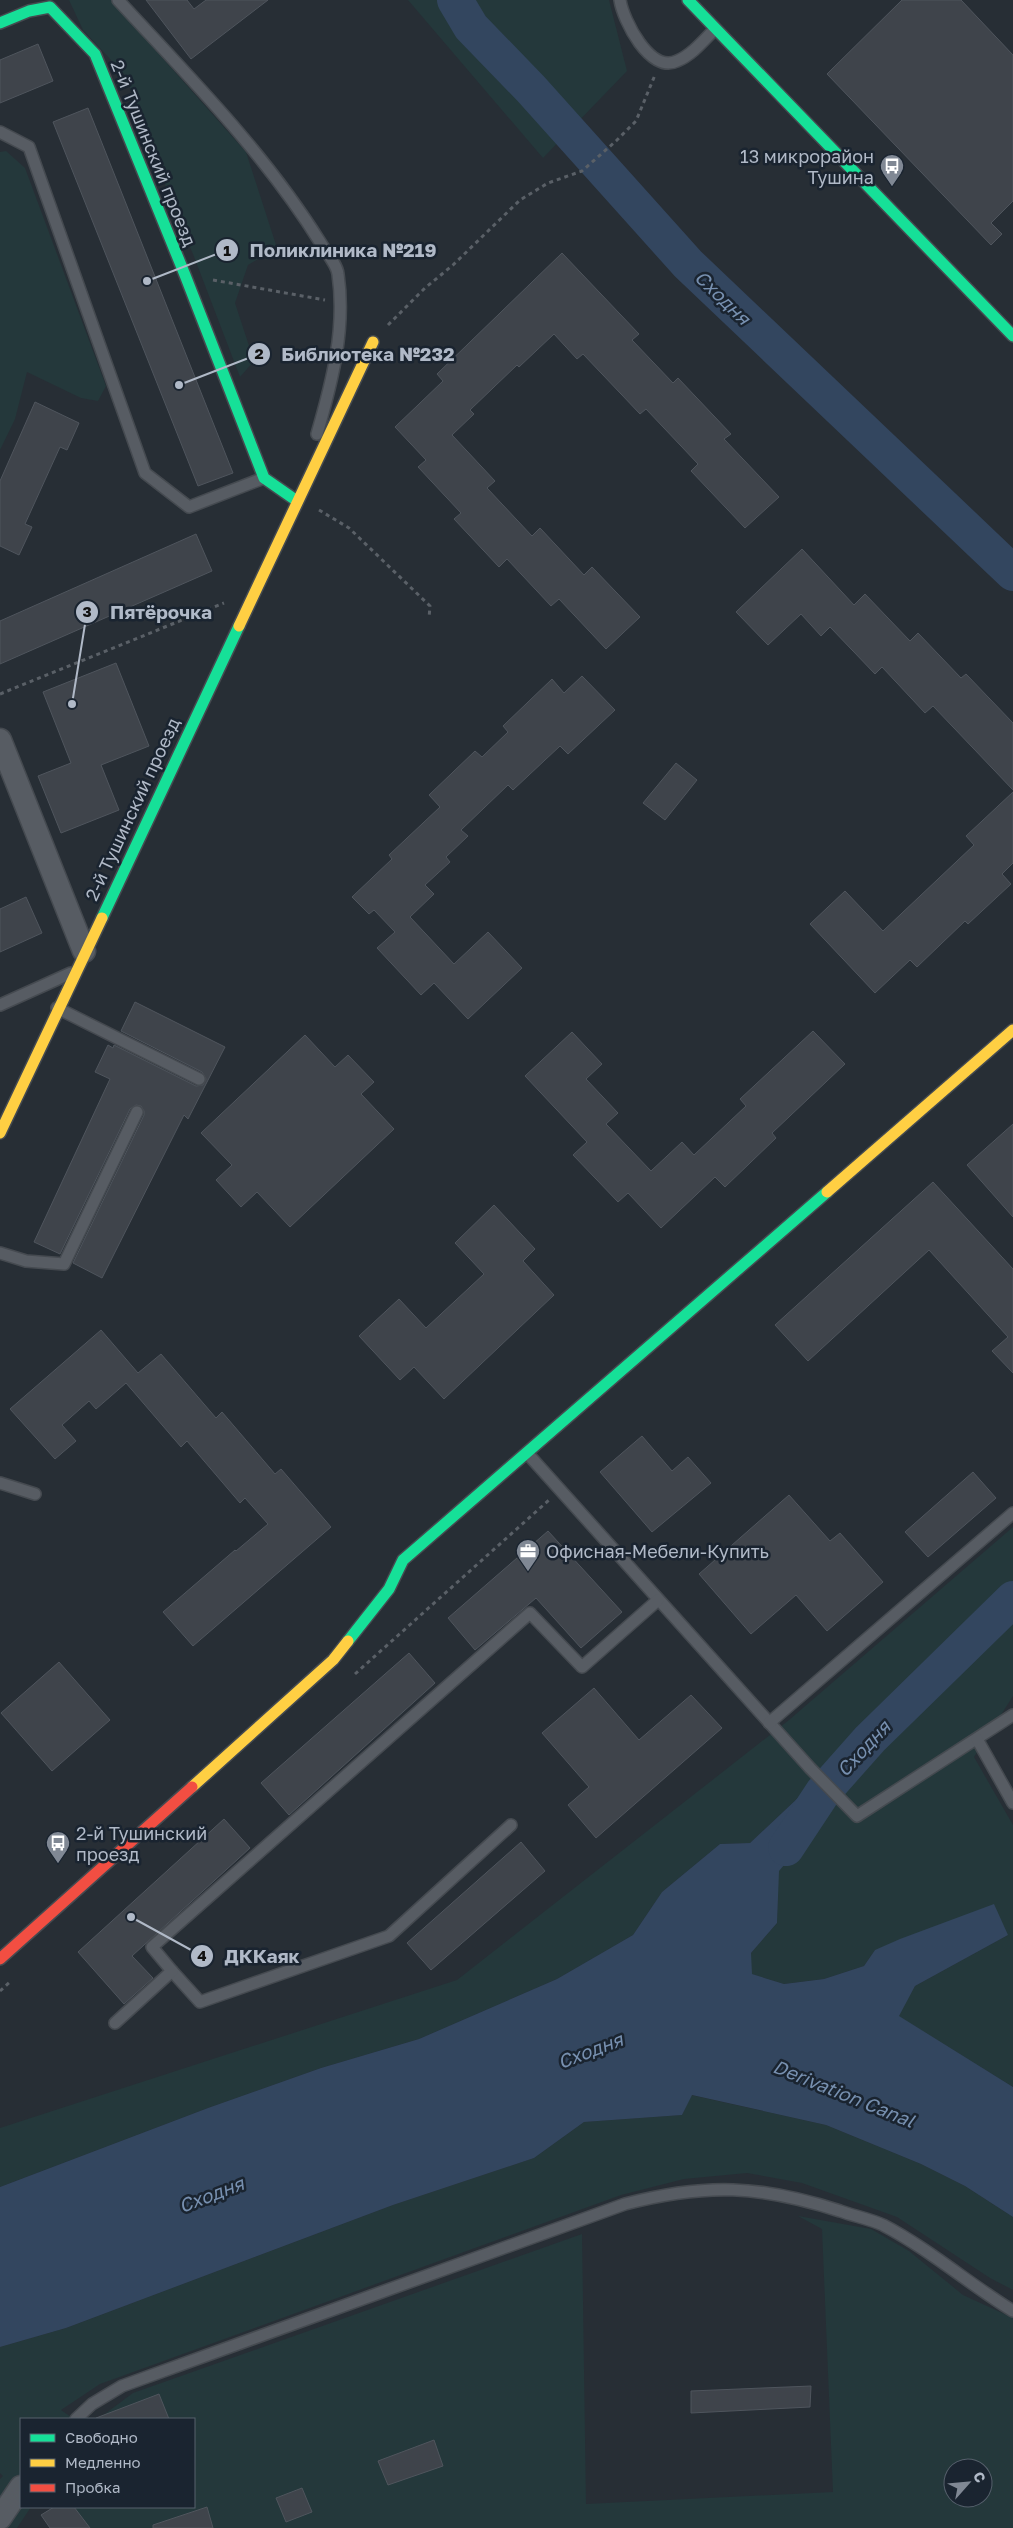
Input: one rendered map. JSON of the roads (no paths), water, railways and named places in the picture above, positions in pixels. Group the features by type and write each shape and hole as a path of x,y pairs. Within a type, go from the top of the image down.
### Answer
{"street":[{"path":"688,0 1013,336"},
{"name":"2-й Тушинский проезд","path":"0,23 29,11 50,7 95,54 185,275 264,478"},
{"name":"2-й Тушинский проезд","path":"0,1133 74,971 373,342"},
{"path":"264,478 297,501"},
{"path":"0,740 7,777 84,951"},
{"path":"0,1959 333,1660 389,1589 403,1560 1013,1030"}],"lane":[{"path":"118,0 240,133 302,213 338,272 341,319 334,376 297,501"},
{"path":"620,0 622,12 631,32 651,55 660,61 675,62 690,53 715,29"},
{"path":"0,132 29,147 145,473 189,507 264,478"},
{"path":"0,1005 74,971"},
{"path":"58,1008 199,1079"},
{"path":"0,1253 26,1261 64,1264 137,1112"},
{"path":"527,1453 769,1723 857,1816 1013,1715"},
{"path":"0,1483 34,1494"},
{"path":"769,1723 1013,1513"},
{"path":"511,1825 389,1936 200,2002 152,1947 530,1613 582,1667 658,1600"},
{"path":"976,1739 1013,1804"},
{"path":"115,2023 172,1971"},
{"path":"77,2418 92,2404 122,2386 625,2204 662,2194 715,2188 758,2191 818,2204 882,2224 1013,2311"}],"water":[{"name":"Derivation Canal","path":"800,1796 826,1815 779,1871 777,1923 751,1953 752,1974 784,1984 824,1979 864,1966 875,1950 994,1904 1008,1935 915,1986 899,2016 1013,2087 1013,2217 965,2186 921,2164 826,2125 692,2095 682,2115 584,2122 534,2158 393,2205 66,2328 0,2347 0,2187 208,2108 321,2068 419,2039 557,1979 633,1935 662,1892 720,1844 750,1843"}],"waterway":[{"name":"Сходня","path":"455,0 471,27 531,89 688,264 1013,573"},
{"name":"Сходня","path":"786,1848 823,1792 870,1739 1013,1599"}],"place":[{"name":"13 микрорайон Тушина","path":"892,187"},
{"name":"Поликлиника №219","path":"147,281"},
{"name":"Библиотека №232","path":"179,385"},
{"name":"Пятёрочка","path":"72,704"},
{"name":"Офисная-Мебели-Купить","path":"528,1572"},
{"name":"2-й Тушинский проезд","path":"58,1864"},
{"name":"ДККаяк","path":"131,1917"}]}
